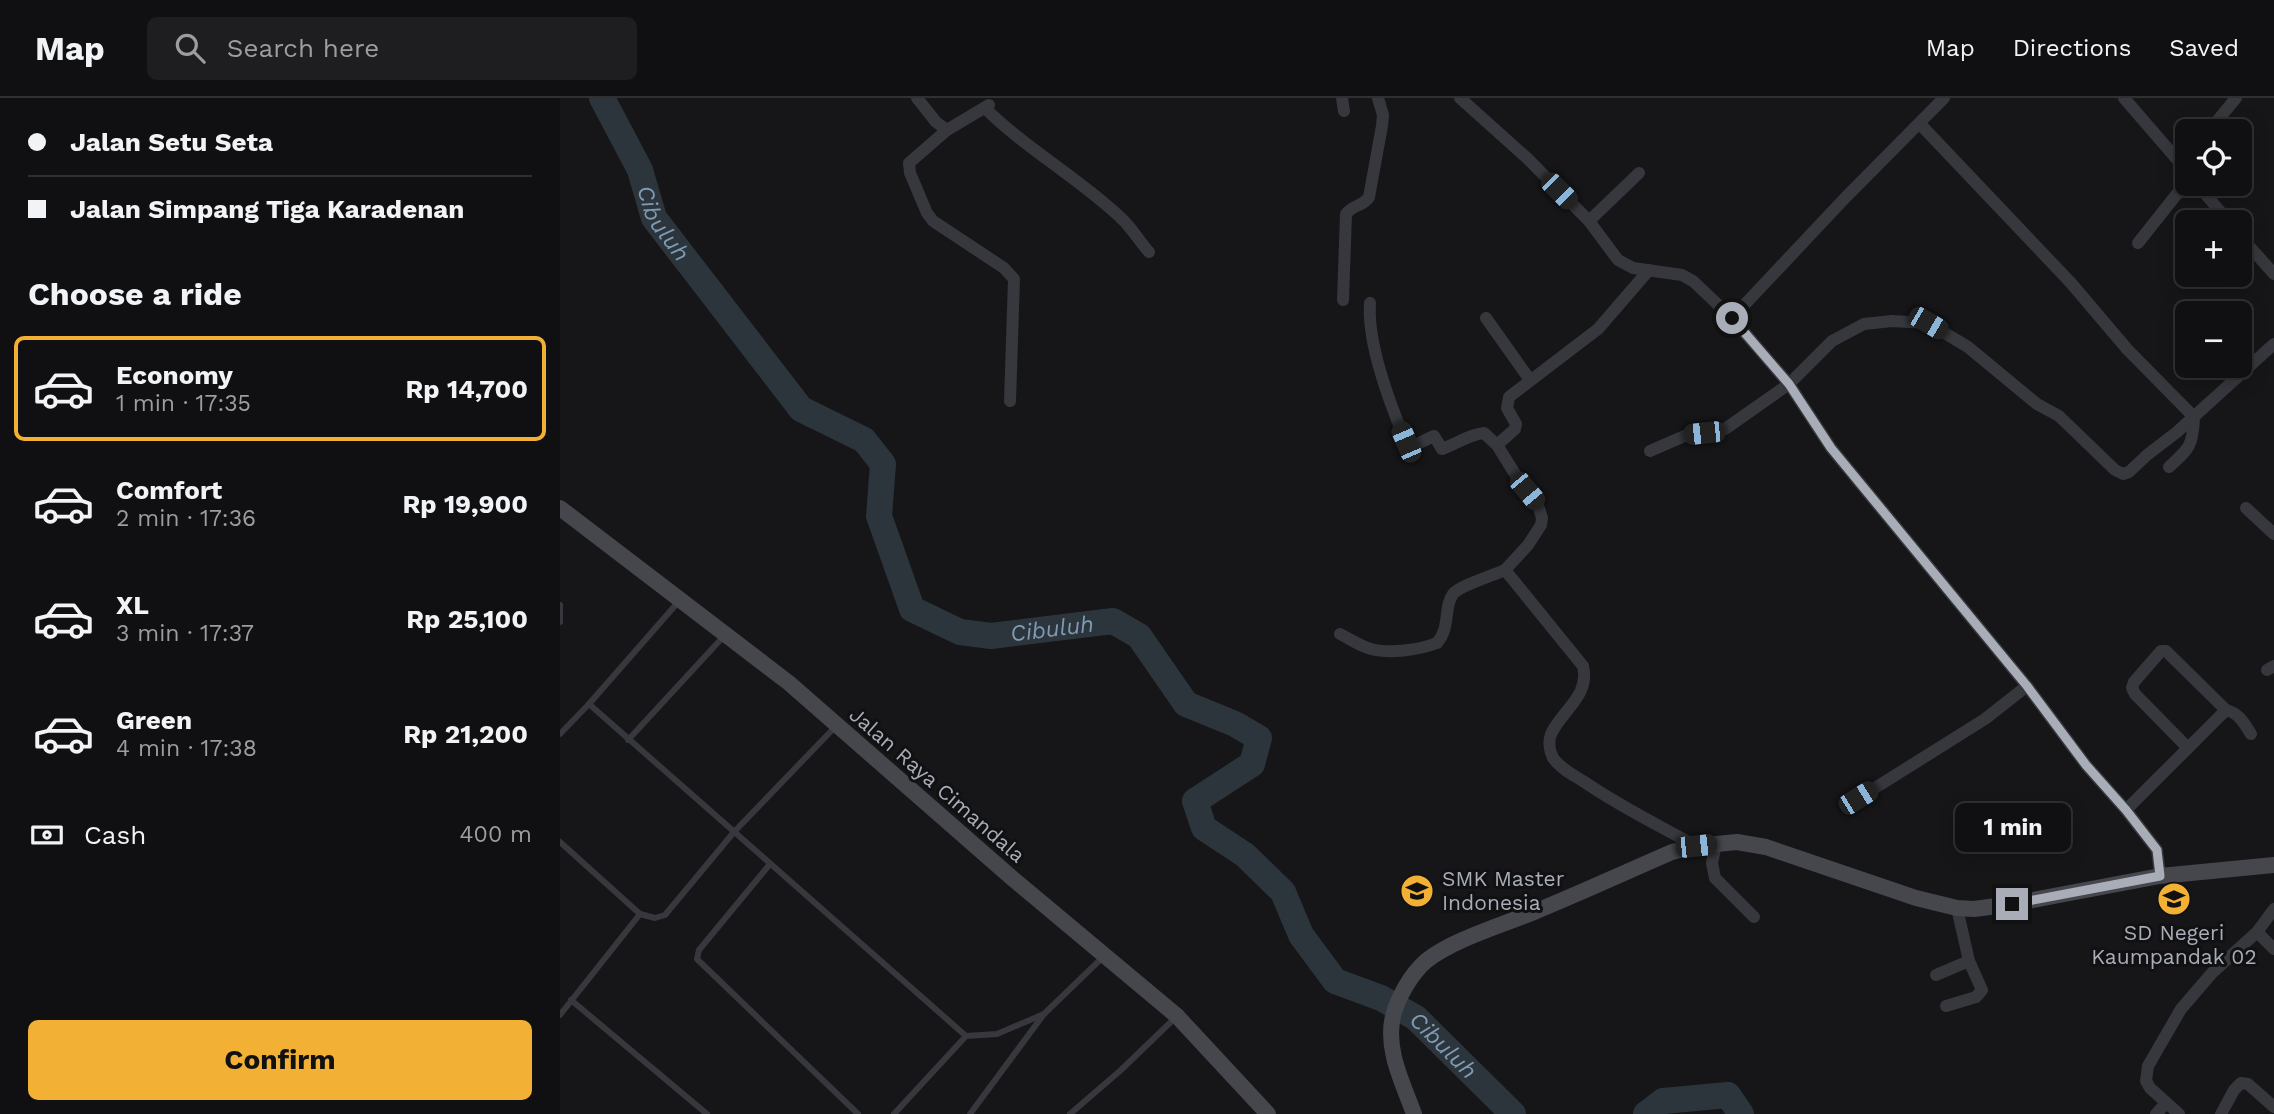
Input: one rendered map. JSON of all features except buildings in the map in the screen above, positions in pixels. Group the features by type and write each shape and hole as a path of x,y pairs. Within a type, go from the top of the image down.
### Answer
{"street":[{"path":"917,98 936,122 947,130"},
{"path":"1343,300 1346,214 1369,197 1383,115 1378,98"},
{"path":"1460,98 1528,159 1589,221 1618,260 1633,268 1682,275 1693,281 1732,318 1789,384 1831,448 2027,686 2086,765 2157,850 2160,876"},
{"path":"2124,98 2175,153"},
{"path":"2218,119 2236,98"},
{"path":"1732,318 1872,170 1920,124 1938,100"},
{"path":"1010,401 1012,274 933,221 922,207 909,167 911,160 947,130 987,106 1014,136 1092,193 1124,221 1149,252"},
{"path":"1920,124 2071,283 2127,349 2194,416 2192,444 2169,467"},
{"path":"1589,221 1639,173"},
{"path":"2138,243 2175,196"},
{"path":"2207,196 2219,210"},
{"path":"2252,249 2274,274"},
{"path":"1497,445 1515,429 1516,424 1507,408 1509,397 1598,329 1649,270"},
{"path":"1340,634 1376,650 1437,643 1444,634 1449,604 1456,591 1505,570 1528,545 1542,519 1538,505 1497,445 1484,433 1442,449 1435,436 1415,444 1406,442 1371,336 1370,303"},
{"path":"1486,318 1530,380"},
{"path":"1650,452 1689,435 1725,429 1789,384 1832,341 1864,324 1892,321 1928,323 1968,346 2036,404 2059,416 2115,470 2123,474 2129,472 2147,454 2177,432 2274,344"},
{"name":"Jalan Raya Cimandala","path":"560,508 789,684 838,725 1177,1016 1268,1114"},
{"path":"2246,508 2274,534"},
{"path":"1505,570 1583,666 1586,676 1581,693 1551,733 1549,747 1554,758 1563,768 1611,800 1696,846"},
{"path":"2187,747 2134,694 2132,688 2134,682 2161,651 2166,651 2226,710 2241,718 2251,734"},
{"path":"1858,798 1985,719 2027,686"},
{"path":"2126,810 2226,710"},
{"path":"1414,1114 1391,1046 1393,1017 1398,1000 1425,962 1439,953 1672,852 1696,846 1737,842 1766,847 1916,898 1957,908 1974,909 2160,876 2274,864"},
{"path":"1716,844 1712,863 1714,878 1754,916"},
{"path":"1946,1006 1976,997 1982,990 1969,961 1957,908"},
{"path":"2179,1114 2150,1088 2146,1081 2148,1066 2181,1009 2212,973 2257,932 2274,909"},
{"path":"2257,932 2274,949"},
{"path":"1936,975 1969,961"},
{"path":"2221,1114 2241,1083 2248,1084 2274,1107"},
{"path":"2156,1114 2166,1103"}],"lane":[{"path":"560,734 680,600"},
{"path":"560,605 560,622"},
{"path":"628,740 725,635"},
{"path":"589,704 966,1036"},
{"path":"560,842 640,914 655,918 665,915 734,832 838,725"},
{"path":"770,864 699,950 697,959 858,1114"},
{"path":"560,1015 640,914"},
{"path":"970,1114 1044,1014 1104,956"},
{"path":"571,1000 707,1114"},
{"path":"894,1114 966,1036 997,1034 1044,1014"},
{"path":"1070,1114 1177,1016"}],"waterway":[{"name":"Cibuluh","path":"602,98 640,170 654,218 801,409 864,440 883,464 879,516 912,609 960,632 991,636 1113,621 1139,636 1186,704 1235,724 1259,738 1252,764 1195,801 1204,828 1245,855 1283,892 1301,935 1335,981 1381,998 1416,1018 1513,1114"},
{"name":"Cibuluh","path":"1646,1114 1663,1101 1728,1095 1741,1114"}],"place":[{"name":"SMK Master Indonesia","path":"1417,891"},
{"name":"SD Negeri Kaumpandak 02","path":"2174,899"}],"route":[{"path":"1732,318 1789,384 1831,448 2027,686 2160,857 2160,876 2012,904"}]}
